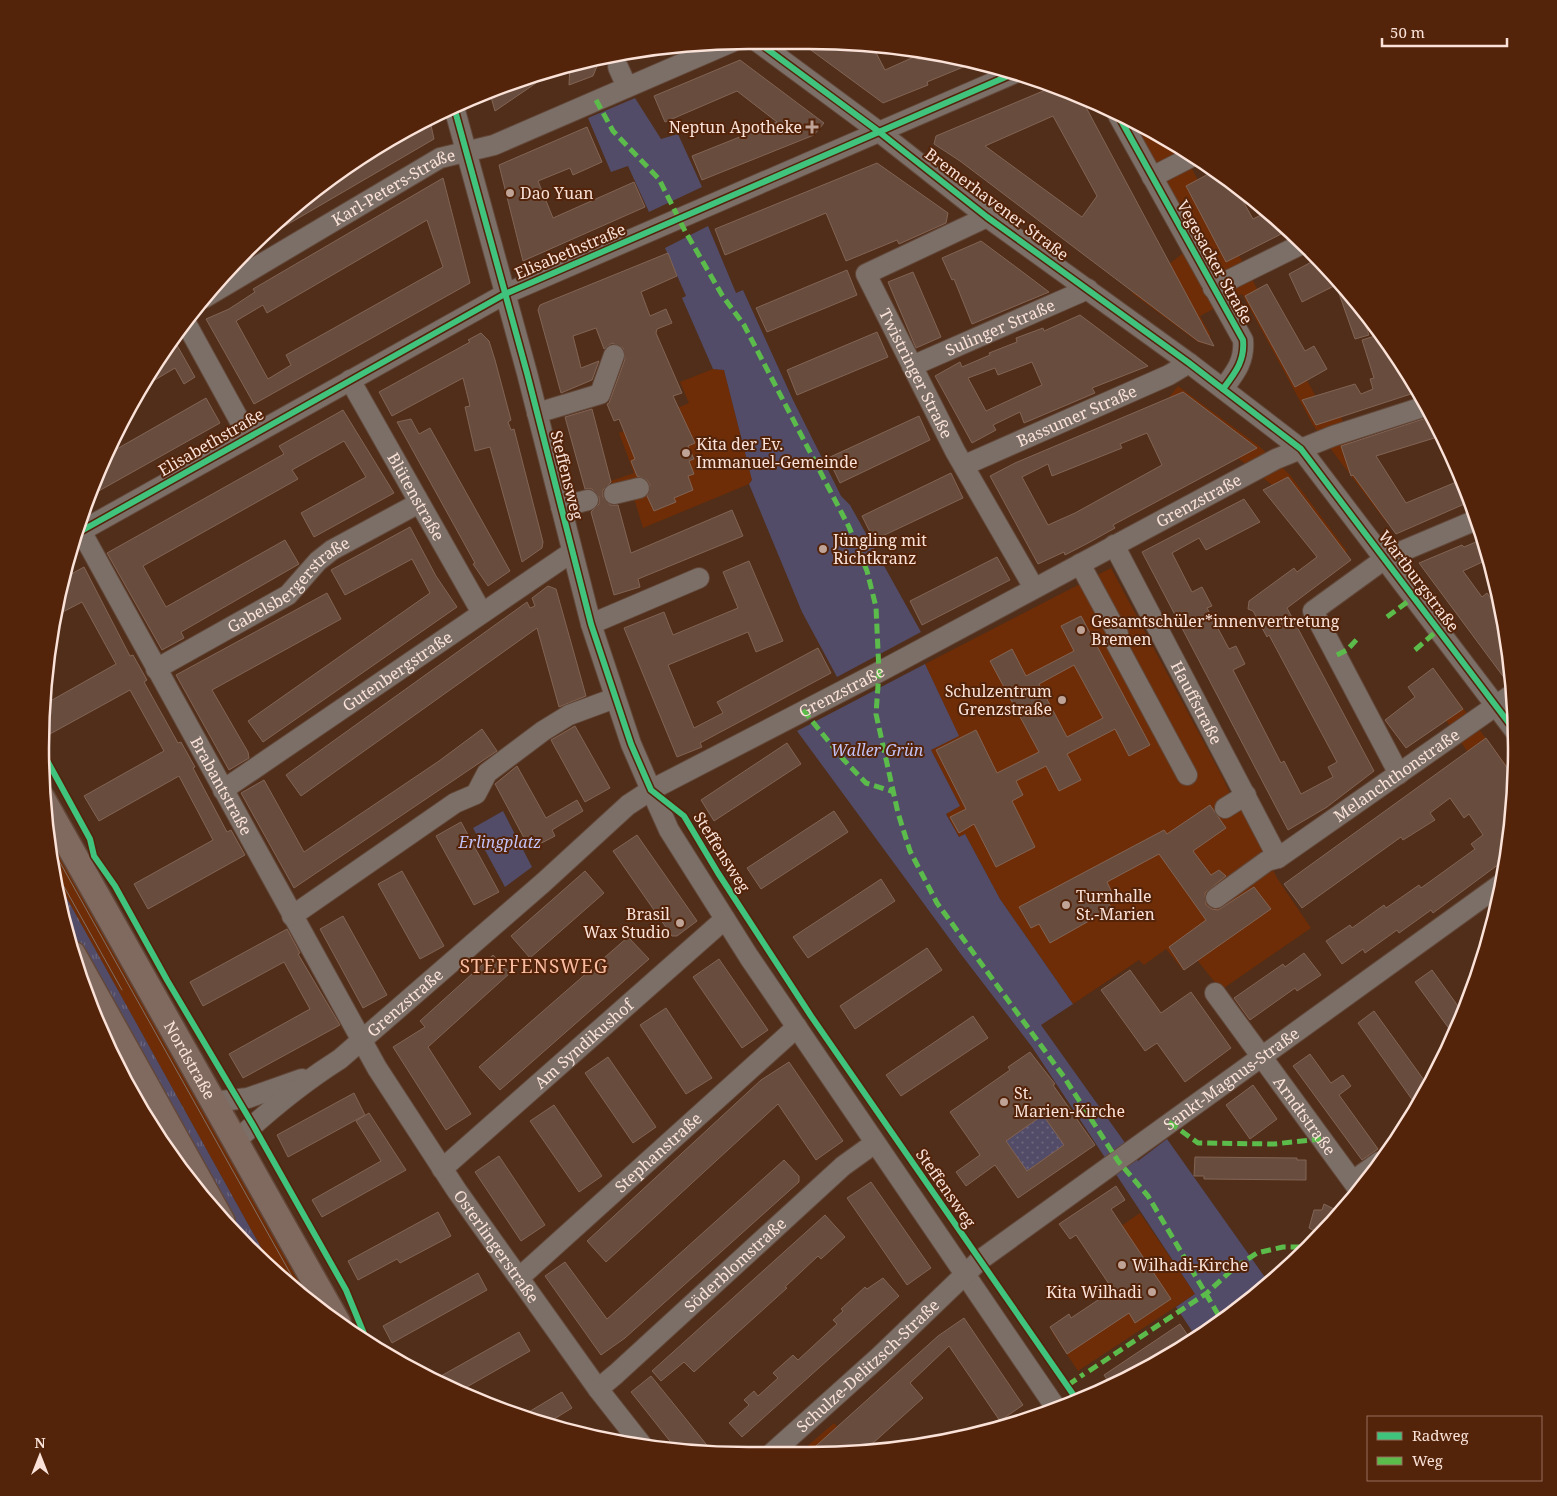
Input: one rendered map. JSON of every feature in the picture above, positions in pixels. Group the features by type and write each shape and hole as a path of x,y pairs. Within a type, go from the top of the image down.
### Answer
{"main road":[{"name":"Nordstraße","path":"53,817 330,1308"},
{"path":"91,986 203,1186"}],"street":[{"name":"Bremerhavener Straße","path":"770,49 988,216 1223,389"},
{"name":"Karl-Peters-Straße","path":"221,288 440,158 466,150 494,145 714,50"},
{"path":"618,67 627,87"},
{"name":"Elisabethstraße","path":"84,530 248,436 505,294 1005,77"},
{"name":"Steffensweg","path":"456,113 537,413 591,624 615,698 651,790 669,830 725,919 797,1027 1052,1403"},
{"name":"Vegesacker Straße","path":"1123,124 1243,340 1244,355 1237,371 1223,389"},
{"path":"1152,177 1186,160"},
{"name":"Twistringer Straße","path":"988,216 866,274 965,466 1034,588"},
{"path":"1214,288 1296,247"},
{"name":"Sulinger Straße","path":"912,366 1088,289"},
{"path":"189,328 248,436"},
{"path":"537,413 600,394 614,355"},
{"name":"Bassumer Straße","path":"965,466 1169,375 1189,363"},
{"name":"Blütenstraße","path":"350,380 482,613"},
{"path":"1223,389 1301,449"},
{"name":"Grenzstraße","path":"236,1142 261,1117 317,1073 340,1060 544,882 628,805 651,790 1276,459 1420,408"},
{"name":"Wartburgstraße","path":"1301,449 1386,558 1507,722"},
{"path":"614,494 639,488"},
{"path":"561,507 588,500"},
{"name":"Gabelsbergerstraße","path":"156,669 288,595 318,561 332,550 419,503"},
{"path":"1398,774 1313,611 1386,558 1471,522"},
{"name":"Brabantstraße","path":"81,539 156,669 361,1041"},
{"name":"Hauffstraße","path":"1114,545 1278,858"},
{"name":"Gutenbergstraße","path":"223,790 572,552"},
{"path":"1080,564 1118,634 1116,643 1187,774"},
{"path":"591,624 698,578"},
{"path":"292,916 455,803 476,794 487,773 543,731 569,715 615,698"},
{"name":"Melanchthonstraße","path":"1216,898 1267,861 1278,858 1507,698"},
{"path":"1225,808 1246,795"},
{"name":"Sankt-Magnus-Straße","path":"964,1275 980,1260 1112,1166 1169,1122 1494,889"},
{"name":"Am Syndikushof","path":"442,1169 725,919"},
{"name":"Arndtstraße","path":"1215,993 1355,1185"},
{"name":"Stephanstraße","path":"520,1277 797,1027"},
{"name":"Osterlingerstraße","path":"361,1041 442,1169 598,1389 636,1438"},
{"name":"Grenzstraße","path":"212,1102 248,1098 317,1073"},
{"name":"Söderblomstraße","path":"598,1389 844,1166 875,1143"},
{"name":"Schulze-Delitzsch-Straße","path":"778,1447 879,1357 964,1275"}],"shaded area":[{"path":"1115,119 1159,142 1187,161 1321,406 1336,402 1358,465 1399,515 1387,523 1314,427 1242,294 1200,316 1210,334 1210,339 1206,344 1198,342 1132,293 1187,250"},
{"name":"Kita der Ev. Immanuel-Gemeinde","path":"713,369 724,370 752,480 749,484 643,528 633,495 616,500 611,481 634,473 619,433 689,403 680,382"},
{"path":"1178,386 1259,446 1290,475 1347,551 1336,559 1282,493 1166,401"},
{"name":"Schulzentrum Grenzstraße","path":"1111,568 1233,800 1239,804 1277,878 1311,928 1221,990 1197,960 1183,970 1166,949 1144,965 1139,960 1073,1004 1000,899 965,834 959,837 946,813 960,806 931,750 958,736 925,664"},
{"path":"1456,699 1508,767 1506,807 1439,710"},
{"path":"56,847 301,1285 263,1250 64,894"},
{"name":"Kita Wilhadi","path":"1140,1213 1195,1294 1078,1371 1052,1332 1116,1289 1089,1248"},
{"path":"834,1423 854,1446 809,1447 806,1447"}],"green space":[{"path":"635,98 661,139 678,134 702,187 649,212 628,166 611,172 588,118"},
{"path":"708,226 736,293 743,290 793,400 841,496 850,505 921,632 837,677 802,612 749,484 752,480 724,370 713,369 682,298 686,296 665,248"},
{"name":"Waller Grün","path":"925,664 959,736 931,750 960,806 946,814 959,837 965,834 1000,899 1073,1004 1041,1025 1138,1161 1167,1139 1265,1278 1235,1303 1193,1332 1176,1307 1195,1294 1032,1047 960,953 797,731"},
{"name":"Erlingplatz","path":"503,811 532,867 505,887 473,828"},
{"path":"64,894 263,1250 231,1219 77,942"},
{"path":"1043,1115 1064,1145 1027,1171 1006,1141"}],"building":[{"path":"810,49 876,52 885,70 914,57 918,60 922,58 964,67 927,82 928,85 883,103"},
{"path":"740,60 824,123 814,135 702,180 692,156 777,122 737,91 665,122 654,96"},
{"path":"597,66 593,76 569,85 570,72"},
{"path":"538,81 495,111 491,98"},
{"path":"1045,90 1085,106 1214,346 1198,341 960,161 934,144 936,136","holes":["1053,116 1097,196 1082,217 985,146"]},
{"path":"431,125 434,139 280,229 322,193 398,142"},
{"path":"587,127 602,162 573,175 570,168 538,181 553,218 634,182 645,207 523,261 499,165"},
{"path":"877,163 948,213 946,223 899,244 897,240 846,261 826,213 725,255 715,229"},
{"path":"1208,174 1241,198 1253,219 1261,215 1282,234 1226,262 1186,186"},
{"path":"443,178 470,283 254,404 206,319 229,309 255,292 253,289","holes":["427,220 443,267 286,355 291,365 268,379 236,321 263,305 267,313"]},
{"path":"981,241 1049,292 972,324 954,279 952,280 942,258"},
{"path":"668,253 677,276 641,292 650,316 666,309 672,323 657,329 656,333 682,393 673,396 695,443 688,446 694,459 689,461 694,474 688,476 693,490 674,498 676,502 654,511 647,496 650,485 647,480 637,476 631,461 635,459 619,419 614,421 607,404 625,359 623,348 612,343 604,349 596,328 573,336 581,368 599,361 592,380 561,393 538,310 540,305"},
{"path":"1311,262 1334,286 1302,302 1289,274"},
{"path":"847,270 857,295 767,332 756,308"},
{"path":"913,272 941,337 916,348 888,282"},
{"path":"1267,284 1305,351 1314,346 1327,369 1295,387 1245,296"},
{"path":"1338,291 1364,322 1369,335 1355,339"},
{"path":"1080,315 1148,366 1092,388 1095,393 1024,423 1020,412 993,425 996,430 972,443 935,376 960,362 962,367 990,355 989,353 1017,342 1016,338 1043,328 1044,331","holes":["1032,362 1042,385 986,411 968,378 995,368 998,375"]},
{"path":"877,332 888,357 797,395 787,370"},
{"path":"481,333 489,341 495,360 511,420 508,422 511,430 514,429 543,542 542,548 522,562 490,447 475,451 465,407 470,406 463,378 392,416 379,392 470,342 468,340"},
{"path":"1374,336 1412,394 1316,425 1302,400 1355,384 1361,394 1373,389 1370,379 1374,378 1362,340"},
{"path":"177,345 195,377 184,384 175,368 153,381"},
{"path":"1183,392 1257,448 1113,525 1115,528 1090,542 1065,555 1064,552 1038,564 990,476 1015,463","holes":["1147,433 1162,465 1075,513 1048,525 1022,477 1048,464 1052,476 1122,448 1120,444"]},
{"path":"206,398 220,423 98,492 116,449"},
{"path":"592,409 611,482 603,490 603,497 610,505 618,505 631,553 732,510 743,536 638,579 640,587 614,595 591,512 599,504 599,497 592,489 585,489 565,417"},
{"path":"343,410 394,493 314,537 301,513 366,477 344,441 292,470 298,479 143,566 166,607 285,540 299,564 181,632 184,638 162,650 107,553 284,454 279,446"},
{"path":"919,416 930,440 840,483 828,458"},
{"path":"1425,418 1435,438 1376,456 1406,503 1456,482 1464,504 1396,534 1353,475 1351,476 1341,446"},
{"path":"411,419 419,434 430,428 510,571 488,586 473,564 475,563 397,422"},
{"path":"951,473 963,498 874,540 862,516"},
{"path":"1288,477 1351,560 1287,608 1374,771 1327,807 1288,830 1142,552 1244,499 1260,522 1206,550 1199,538 1172,553 1192,592 1202,587 1212,606 1207,608 1229,649 1236,646 1245,664 1233,670 1281,763 1284,761 1301,794 1333,777 1328,767 1337,762 1269,635 1267,637 1253,611 1248,609 1249,601 1294,568 1297,572 1317,557 1263,490"},
{"path":"410,527 436,576 457,607 263,742 248,721 430,593 412,559 345,595 331,570"},
{"path":"1477,542 1483,562 1463,571 1482,597 1487,593 1492,600 1504,678 1419,563 1462,545 1464,547"},
{"path":"997,557 1010,580 922,625 910,601"},
{"path":"749,561 783,641 756,652 748,632 668,665 694,728 723,713 717,702 818,648 831,673 700,743 702,747 677,757 624,628 664,612 673,635 738,608 723,572"},
{"path":"84,567 130,656 133,655 147,680 144,682 178,743 181,742 195,767 193,768 227,832 231,830 245,855 148,909 134,884 213,840 179,776 99,821 84,796 164,751 130,690 50,734 50,701 116,664 82,602 62,612 71,574"},
{"path":"548,586 556,589 586,696 559,707 537,628 301,796 286,775 527,602 530,608 535,606 532,598"},
{"path":"327,593 341,619 212,690 248,752 249,758 229,770 176,675"},
{"path":"1081,616 1150,745 1129,756 1115,729 1067,754 1081,780 1059,791 1046,766 1016,781 1023,795 1012,801 1035,847 996,867 974,824 959,833 950,817 966,809 936,750 976,730 997,773 1039,752 990,661 1012,649 1026,676 1074,651 1061,626","holes":["1074,665 1103,718 1067,737 1039,684"]},
{"path":"1433,668 1463,709 1406,748 1385,720 1415,697 1408,687"},
{"path":"575,726 610,788 585,802 551,740"},
{"path":"482,729 497,751 294,888 241,793 264,780 304,852 439,761"},
{"path":"1486,738 1508,768 1507,794 1498,865 1433,913 1431,910 1399,933 1397,930 1365,953 1363,949 1342,964 1326,941 1350,925 1352,928 1384,905 1386,908 1419,885 1421,888 1475,849 1471,844 1483,835 1469,814 1464,818 1450,798 1430,813 1435,820 1403,840 1401,837 1302,908 1284,884"},
{"path":"787,743 801,764 714,821 701,800"},
{"path":"517,766 546,818 577,800 583,811 552,830 555,836 530,849 495,784"},
{"path":"1210,805 1226,828 1193,851 1211,875 1219,870 1226,876 1205,893 1206,905 1218,910 1254,887 1271,909 1184,970 1169,947 1206,920 1159,854 1107,882 1115,899 1108,903 1112,908 1050,943 1039,924 1031,928 1019,907 1164,830 1167,834"},
{"path":"834,811 848,832 761,889 747,868"},
{"path":"461,822 499,892 474,905 436,836"},
{"path":"637,835 697,921 677,936 672,936 613,851"},
{"path":"402,871 444,946 420,959 378,884"},
{"path":"585,871 604,893 530,958 511,936"},
{"path":"881,879 895,901 808,958 793,937"},
{"path":"343,916 387,995 363,1008 320,929"},
{"path":"287,929 300,953 298,954 340,1025 243,1078 229,1054 310,1009 284,962 203,1006 190,982"},
{"path":"628,937 649,959 500,1090 479,1067"},
{"path":"927,948 942,970 855,1029 840,1006"},
{"path":"1304,953 1321,975 1297,991 1295,988 1250,1020 1234,998 1283,964 1285,967"},
{"path":"493,955 510,973 428,1047 471,1114 446,1130 393,1047 425,1027 420,1021"},
{"path":"719,959 768,1030 742,1048 693,977"},
{"path":"1130,970 1161,1013 1191,992 1231,1048 1185,1082 1157,1043 1145,1051 1101,990"},
{"path":"1432,970 1458,1007 1449,1029 1415,982"},
{"path":"666,1008 712,1078 686,1094 640,1025"},
{"path":"1374,1011 1424,1080 1413,1101 1358,1023"},
{"path":"973,1016 988,1038 901,1096 886,1075"},
{"path":"1030,1052 1055,1084 1053,1085 1095,1145 1018,1198 995,1165 966,1186 956,1172 980,1155 950,1112 1010,1070 1008,1067","holes":["1043,1115 1064,1145 1027,1171 1006,1141"]},
{"path":"1310,1054 1331,1083 1343,1075 1351,1086 1339,1095 1378,1149 1362,1160 1293,1066"},
{"path":"608,1057 656,1127 633,1143 585,1073"},
{"path":"789,1062 843,1141 816,1160 778,1104 606,1262 587,1241 761,1080"},
{"path":"1253,1085 1277,1119 1250,1139 1226,1105"},
{"path":"354,1093 365,1115 288,1157 277,1135"},
{"path":"554,1105 602,1176 579,1192 530,1121"},
{"path":"369,1113 406,1170 322,1217 312,1200 381,1161 356,1121"},
{"path":"499,1156 545,1225 521,1241 475,1172"},
{"path":"1195,1157 1297,1158 1297,1160 1306,1160 1306,1180 1204,1179 1204,1176 1194,1176"},
{"path":"784,1160 799,1176 799,1182 625,1338 601,1355 545,1276 565,1262 607,1319"},
{"path":"871,1182 931,1268 907,1285 847,1198"},
{"name":"Wilhadi-Kirche","path":"1116,1186 1125,1200 1111,1209 1171,1299 1135,1323 1129,1313 1067,1354 1050,1327 1069,1314 1071,1318 1113,1290 1076,1235 1070,1239 1059,1224"},
{"path":"1324,1204 1335,1209 1314,1231 1309,1228 1314,1210 1322,1210"},
{"path":"438,1212 451,1236 400,1263 397,1259 358,1280 348,1261"},
{"path":"825,1215 845,1237 821,1259 818,1256 785,1287 787,1288 694,1372 684,1362 661,1381 652,1371"},
{"path":"478,1273 487,1290 392,1343 383,1326"},
{"path":"883,1278 899,1296 742,1437 729,1423 749,1405 744,1400 754,1391 758,1396 778,1378 773,1373 793,1355 798,1360 837,1324 833,1320 843,1311 841,1309 865,1287 867,1289"},
{"path":"964,1318 1023,1405 999,1420 949,1346 910,1383 923,1398 872,1444 815,1447 938,1336"},
{"path":"1180,1324 1188,1335 1159,1354 1118,1375 1107,1380 1104,1375"},
{"path":"519,1332 530,1351 466,1387 441,1376"},
{"path":"651,1376 708,1446 671,1443 631,1392"},
{"path":"562,1392 572,1408 554,1419 529,1412"}],"tram line":[{"path":"58,859 294,1280"},
{"path":"62,883 122,990"}],"marked path":[{"path":"596,100 613,131 659,179 685,231 722,295 744,325 849,527 867,571 876,607 879,672 876,714 898,813 910,851 937,903 1064,1077 1118,1161 1148,1196 1218,1315"},
{"path":"1387,617 1414,597"},
{"path":"1415,650 1439,629"},
{"path":"1337,655 1347,650 1359,637"},
{"path":"803,710 843,759 866,783 894,792"},
{"path":"1169,1122 1198,1143 1274,1144 1321,1139"},
{"path":"1089,1371 1207,1293 1234,1268 1257,1253 1283,1247 1298,1247"},
{"path":"1068,1385 1084,1374"}],"cycle path":[{"path":"767,49 878,131 987,217 1189,363 1301,449 1507,721"},
{"path":"84,529 505,294 1005,77"},
{"path":"456,113 527,373 591,624 631,744 651,790 684,816 718,873 811,1016 1074,1395"},
{"path":"1123,123 1243,340 1241,361 1223,389"},
{"path":"49,765 90,839 94,856 115,886 167,980 253,1125 346,1290 363,1331"}],"place":[{"name":"Neptun Apotheke","path":"812,127"},
{"name":"Dao Yuan","path":"510,193"},
{"name":"Kita der Ev. Immanuel-Gemeinde","path":"686,453"},
{"name":"Jüngling mit Richtkranz","path":"823,549"},
{"name":"Gesamtschüler*innenvertretung Bremen","path":"1081,630"},
{"name":"Schulzentrum Grenzstraße","path":"1062,700"},
{"name":"Turnhalle St.-Marien","path":"1066,905"},
{"name":"Brasil Wax Studio","path":"680,923"},
{"name":"St. Marien-Kirche","path":"1004,1102"},
{"name":"Wilhadi-Kirche","path":"1122,1265"},
{"name":"Kita Wilhadi","path":"1152,1292"}],"district":[{"name":"STEFFENSWEG","path":"534,966"}]}
